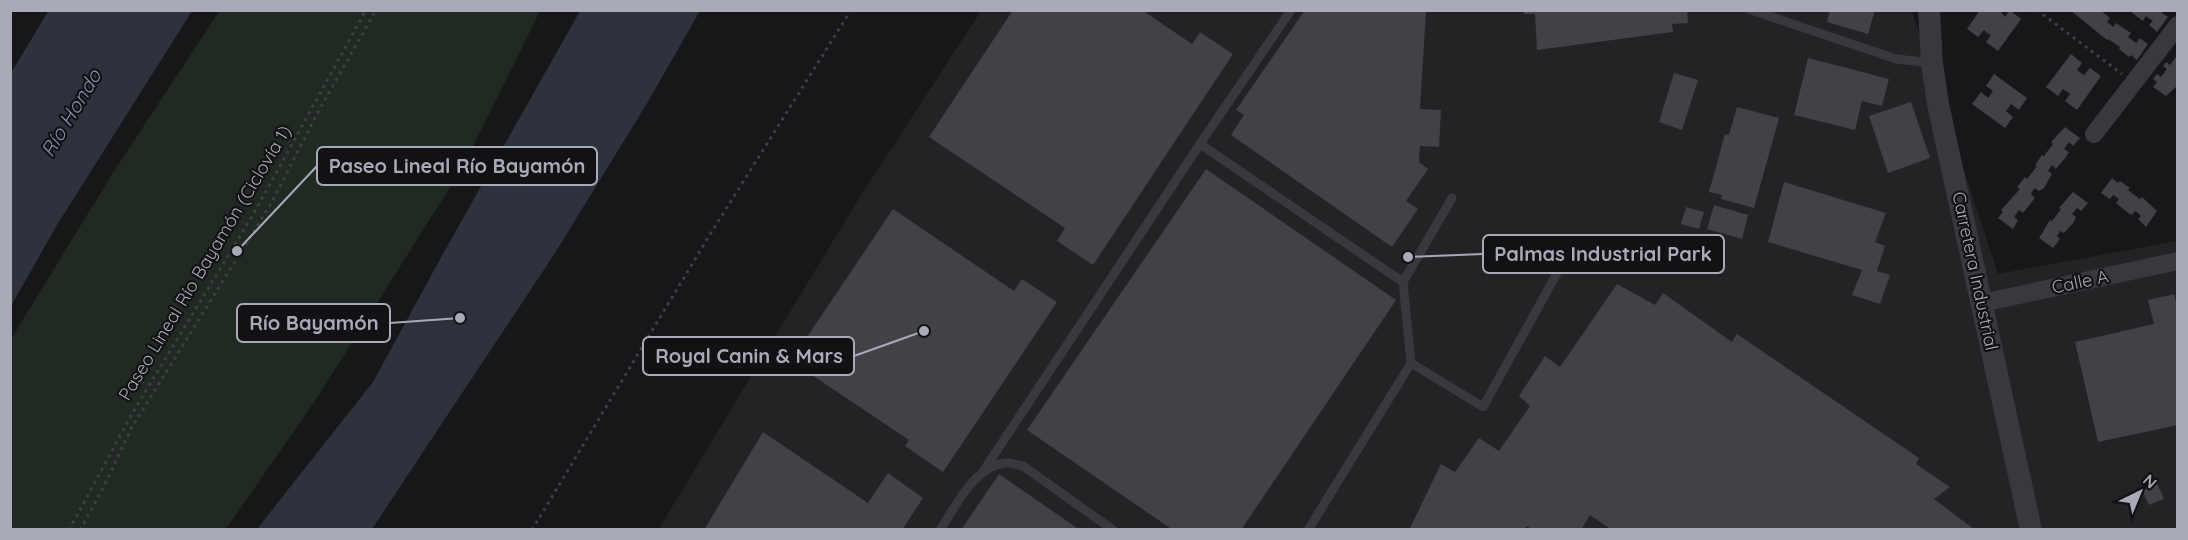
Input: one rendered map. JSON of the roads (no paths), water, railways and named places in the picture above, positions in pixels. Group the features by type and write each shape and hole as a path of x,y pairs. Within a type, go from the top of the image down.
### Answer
{"street":[{"name":"Carretera Industrial","path":"1929,10 1932,63 1938,105 2031,530"},
{"path":"2094,134 2178,25"},
{"name":"Calle A","path":"1982,303 2178,261"}],"lane":[{"path":"940,530 963,495 984,470 1291,10"},
{"path":"1751,10 1896,59 1932,63"},
{"path":"1200,144 1403,282"},
{"path":"1308,530 1411,363 1403,282 1452,198"},
{"path":"1411,363 1483,407 1561,266"},
{"path":"984,470 1005,463 1023,466 1113,530"}],"water":[{"name":"Río Hondo","path":"49,10 192,11 57,225 11,306 11,73"},
{"path":"580,11 700,11 646,105 555,253 372,529 257,529 373,382"}],"place":[{"name":"Paseo Lineal Río Bayamón","path":"237,251"},
{"name":"Palmas Industrial Park","path":"1408,257"},
{"name":"Río Bayamón","path":"460,318"},
{"name":"Royal Canin & Mars","path":"924,331"}]}
